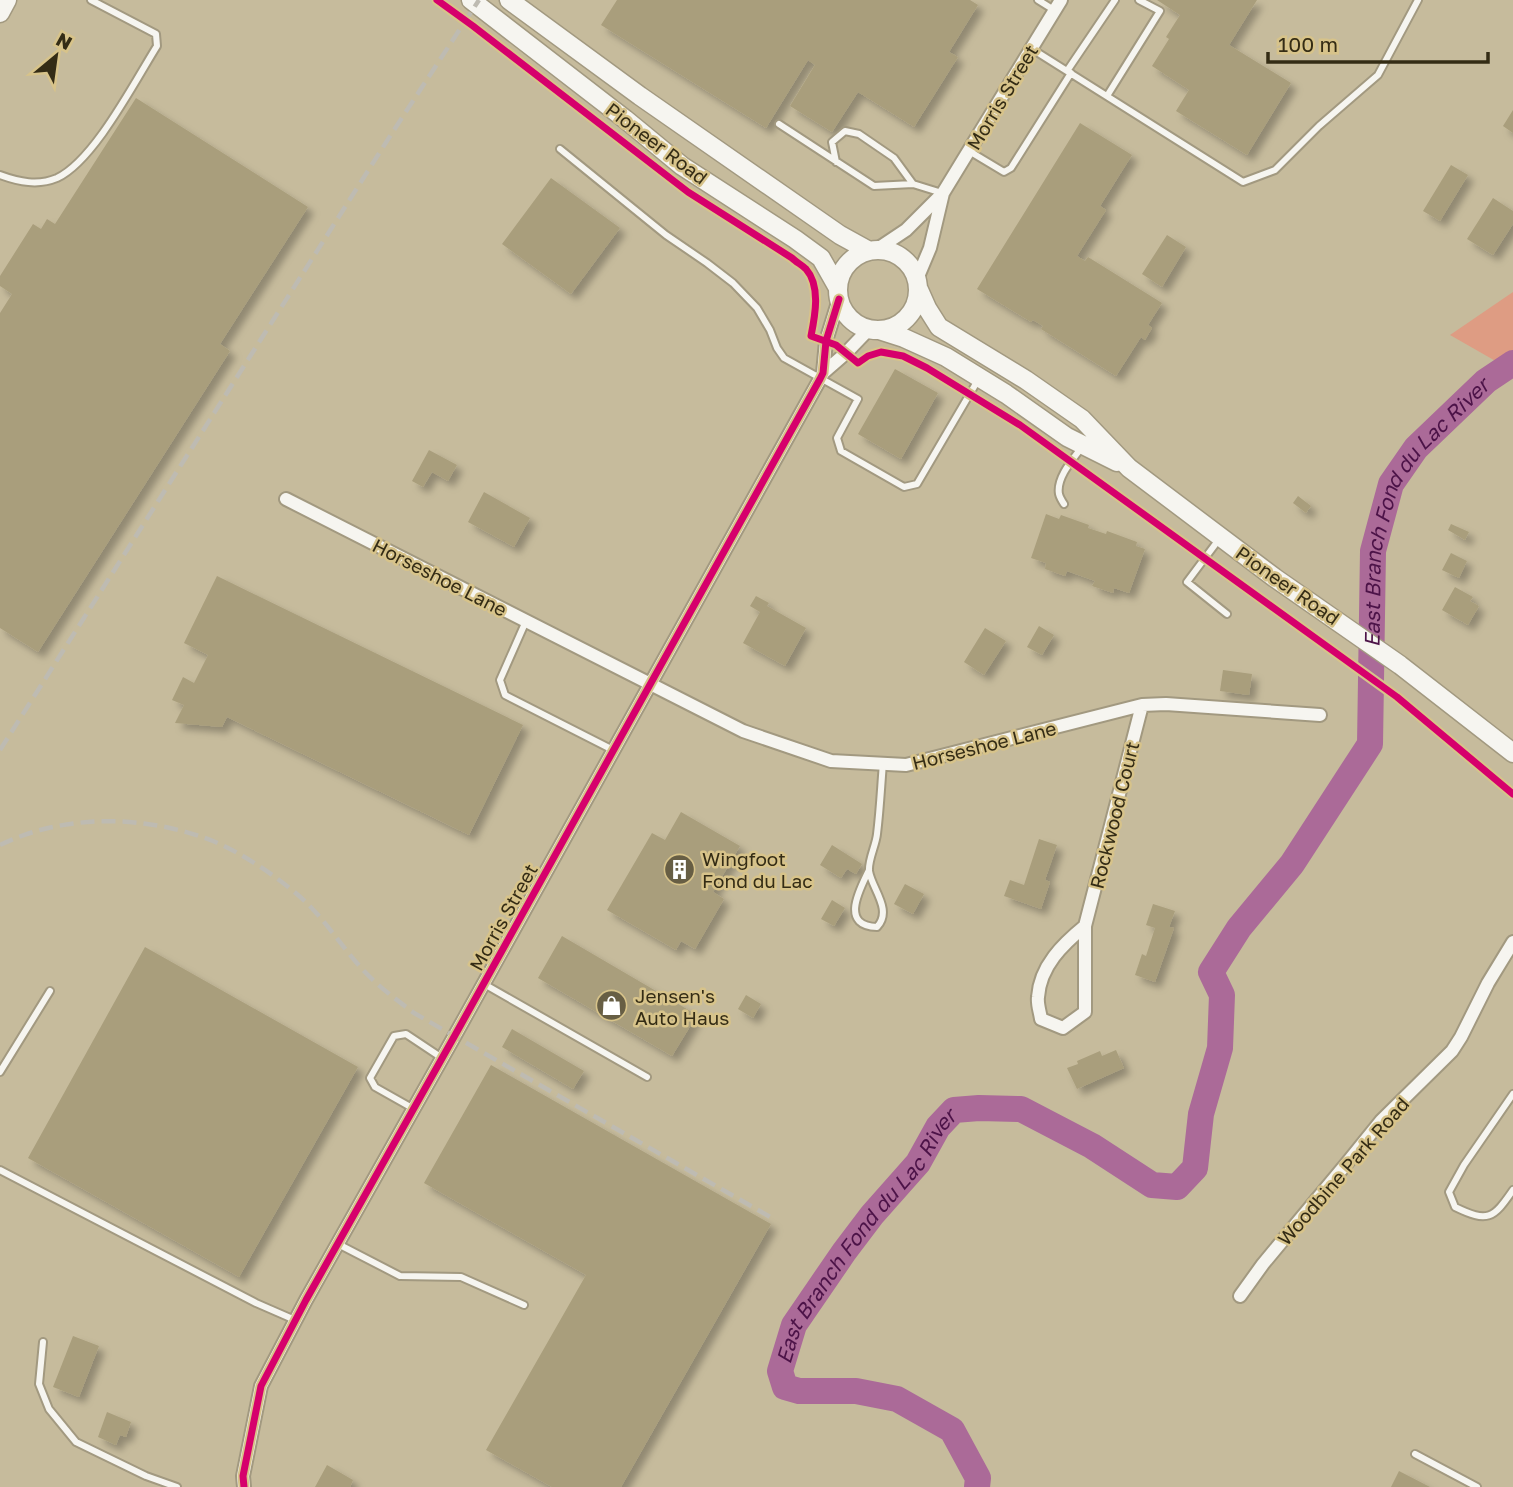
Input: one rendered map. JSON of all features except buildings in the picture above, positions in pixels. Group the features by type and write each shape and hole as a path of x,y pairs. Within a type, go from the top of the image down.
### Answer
{"main road":[{"path":"0,13 6,0"},
{"name":"Pioneer Road","path":"471,0 682,166 821,258 839,293"},
{"name":"Pioneer Road","path":"509,0 640,96 840,235 872,250"},
{"path":"872,250 897,254 908,262 918,284 917,302 911,313 891,328 874,329 852,320 839,293 841,275 848,264 857,256 872,250"},
{"name":"Pioneer Road","path":"918,284 939,327 1026,380 1082,419 1089,439"},
{"name":"Pioneer Road","path":"874,329 905,338 946,358 1006,394 1067,437 1089,439 1275,578 1400,665 1513,753"}],"street":[{"name":"Morris Street","path":"872,250 906,230 943,193 1058,5"},
{"name":"Morris Street","path":"918,284 943,193"},
{"name":"Morris Street","path":"822,376 826,341 839,293"},
{"name":"Morris Street","path":"244,1487 243,1476 261,1386 295,1320 822,376 874,329"},
{"name":"Horseshoe Lane","path":"286,499 743,731 831,761 906,765 1142,705 1166,704 1320,715"},
{"name":"Rockwood Court","path":"1085,926 1064,943 1044,972 1037,999 1041,1019 1063,1028 1085,1012 1085,926 1142,705"},
{"name":"Woodbine Park Road","path":"1240,1296 1263,1264 1381,1121 1452,1051 1513,942"}],"lane":[{"path":"0,175 15,181 38,183 58,177 79,162 102,134 157,46 156,34 90,0"},
{"path":"1038,0 1058,5"},
{"path":"969,151 1004,172 1011,168 1115,0"},
{"path":"1107,96 1160,11 1139,0"},
{"path":"1031,49 1243,182 1275,170 1319,126 1378,75 1418,0"},
{"path":"779,124 874,186 913,184 943,193"},
{"path":"835,162 832,142 845,131 859,134 894,158 913,184"},
{"path":"560,149 666,236 733,283 757,308 784,358 822,376 858,399 837,438 841,451 904,487 917,484 979,378"},
{"path":"1064,504 1059,494 1060,483 1071,462 1089,439"},
{"path":"1221,537 1187,582 1227,614"},
{"path":"526,621 500,680 505,695 614,751"},
{"path":"869,870 882,910 883,918 877,926 859,922 855,905 857,894 869,870 877,835 883,763"},
{"path":"484,984 647,1077"},
{"path":"0,1072 50,991"},
{"path":"414,1109 375,1087 370,1078 394,1036 406,1034 442,1058"},
{"path":"1513,1094 1464,1165 1450,1192 1455,1207 1471,1215 1483,1217 1494,1214 1513,1190"},
{"path":"0,1170 256,1303 295,1320"},
{"path":"338,1244 400,1276 461,1277 524,1306"},
{"path":"43,1342 39,1384 49,1409 76,1442 146,1476 177,1487"},
{"path":"1415,1454 1477,1487"}],"shaded area":[{"path":"1513,292 1513,371 1450,335"}],"waterway":[{"name":"East Branch Fond du Lac River","path":"977,1487 978,1478 952,1430 897,1399 856,1391 799,1391 785,1387 780,1371 794,1325 844,1252 872,1215 918,1163 938,1127 954,1110 1021,1109 1092,1146 1152,1185 1177,1187 1195,1168 1201,1114 1220,1048 1222,995 1211,972 1239,928 1292,864 1370,744 1373,551 1391,484 1416,448 1486,381 1513,363"}],"railway":[{"path":"0,750 479,0"},
{"path":"0,845 52,827 106,821 161,826 187,832 224,846 257,865 298,895 371,978 414,1013 772,1218"}],"cycle path":[{"path":"437,0 688,192 804,268 811,276 815,292 811,336 836,345 858,363 881,352 903,356 1020,425 1397,697 1513,794"},
{"path":"244,1487 243,1476 261,1386 306,1300 820,379 826,341 839,299"}],"place":[{"name":"Wingfoot Fond du Lac","path":"679,869"},
{"name":"Jensen's Auto Haus","path":"612,1006"}]}
